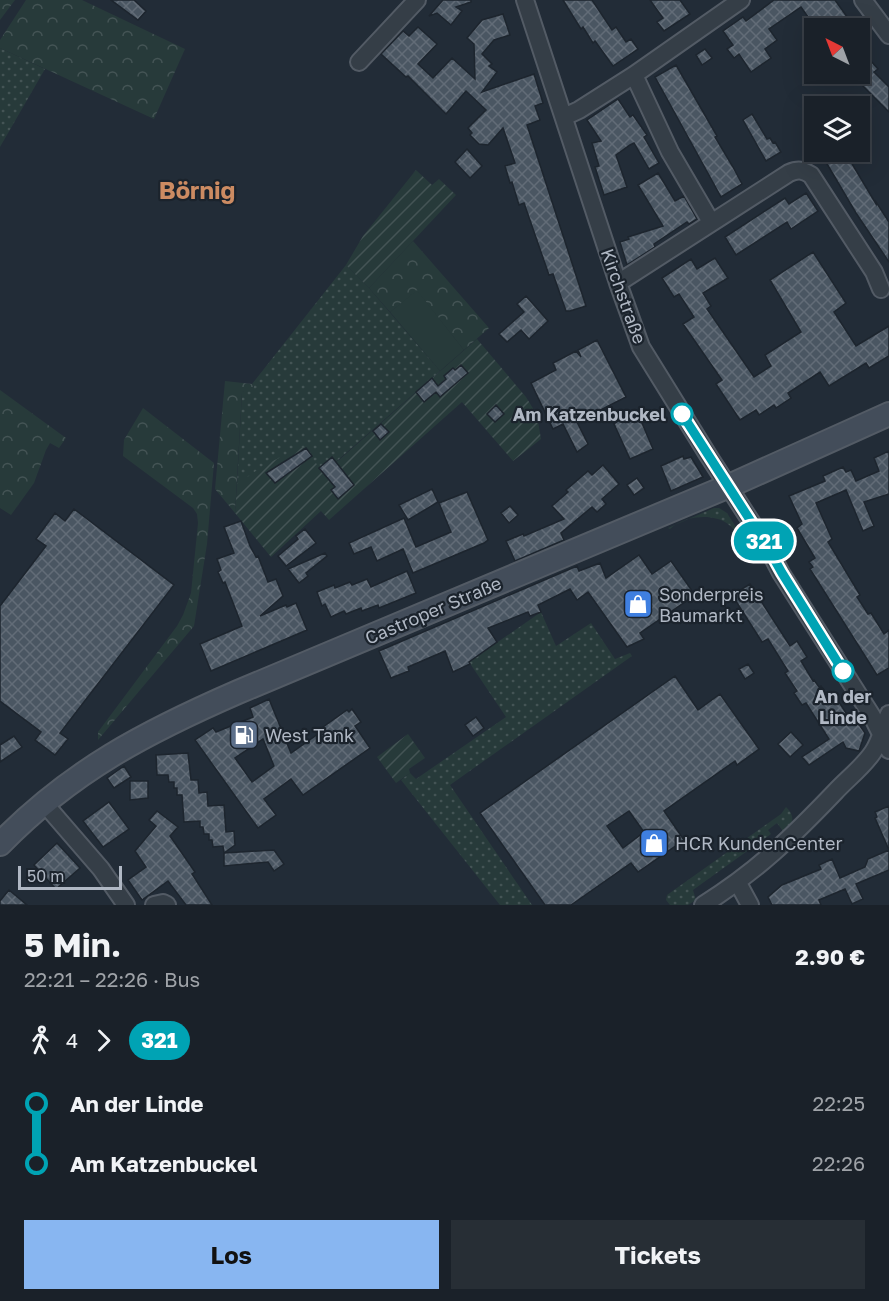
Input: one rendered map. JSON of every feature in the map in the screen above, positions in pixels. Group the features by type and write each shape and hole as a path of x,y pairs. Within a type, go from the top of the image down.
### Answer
{"main road":[{"name":"Castroper Straße","path":"0,844 44,803 116,752 179,718 729,486 889,414"}],"street":[{"path":"359,62 417,0"},
{"name":"Kirchstraße","path":"525,0 641,347 729,486 885,743"},
{"path":"564,117 634,75 741,0"},
{"path":"863,0 889,35"},
{"path":"634,75 670,152 711,222"},
{"path":"618,283 711,222 797,170 811,175 868,263 880,289"},
{"path":"703,905 738,883 782,846 872,753 885,743 889,714"},
{"path":"44,803 101,868 126,905"},
{"path":"738,883 750,905"},
{"path":"153,905 164,903 167,905"}],"green space":[{"path":"0,0 15,0 0,20"},
{"path":"26,0 82,0 185,49 154,119 0,48 0,40"},
{"path":"0,48 45,69 0,147"},
{"path":"416,170 432,185 439,179 456,195 369,288 346,265 363,236"},
{"path":"413,241 489,328 464,350 417,291 390,312 369,288"},
{"path":"346,265 369,288 440,371 323,473 237,484 242,392 254,387 252,384"},
{"path":"417,290 464,350 440,371 390,312"},
{"path":"477,339 526,397 537,415 541,439 513,461 462,402 329,520 321,511 271,557 235,513 237,484 266,464 303,447 324,473"},
{"path":"225,381 252,384 254,387 242,392 235,513 215,489"},
{"path":"0,390 66,438 59,448 50,443 34,483 11,515 0,508"},
{"path":"143,408 214,463 207,544 194,626 98,740 98,732 177,626 191,593 197,514 193,508 123,456 124,440"},
{"path":"719,508 727,513 752,552 741,559 740,557 748,551 734,530 721,520 697,517 686,520"},
{"path":"541,612 556,646 591,623 615,659 630,653 632,656 450,785 532,905 500,905 401,780 410,773 416,779 506,717 469,662"},
{"path":"408,734 425,758 409,769 410,773 396,783 377,757"},
{"path":"786,807 792,820 785,834 777,823 768,830 771,834 693,890 696,900 688,905 670,905 666,900 667,895 781,814"}],"building":[{"path":"111,0 134,0 146,11 138,20"},
{"path":"443,0 471,0 471,2 456,7 462,11 451,25 437,13 429,16"},
{"path":"563,0 592,0 612,30 616,27 626,42 631,39 638,49 613,66 595,41 593,43 583,27 581,29"},
{"path":"650,0 680,0 690,14 664,31 657,22 663,18"},
{"path":"774,0 835,0 848,18 809,18 801,7 769,29 777,40 765,49 771,58 751,72 739,54 734,58 727,49 733,45 723,31 743,17 746,21"},
{"path":"503,14 510,35 494,40 482,54 492,64 489,66 497,72 482,92 534,74 543,103 535,106 540,120 527,125 586,306 570,311 566,311 553,274 549,275 524,203 519,205 512,182 510,183 505,166 515,163 503,128 488,145 479,144 470,135 472,133 468,128 486,110 466,91 446,114 408,76 406,77 381,54 403,31 409,36 418,27 437,44 418,64 433,78 452,58 475,79 474,44 467,38 482,20"},
{"path":"705,49 712,58 702,65 696,55"},
{"path":"870,60 878,69 874,72 889,87 889,112 863,86 870,84"},
{"path":"676,65 742,184 721,197 655,77"},
{"path":"618,99 630,117 633,115 647,135 644,137 659,163 649,169 634,143 630,145 616,155 627,187 604,195 595,167 599,166 592,143 601,141 587,120"},
{"path":"752,114 767,139 770,138 773,143 775,142 781,152 766,161 743,120"},
{"path":"467,149 482,166 470,178 455,162"},
{"path":"826,162 851,162 889,222 889,262"},
{"path":"658,173 675,201 684,196 697,219 689,224 687,222 627,265 620,242 629,239 628,237 663,226 638,185"},
{"path":"806,193 818,211 791,229 787,222 736,255 725,237 785,198 789,204"},
{"path":"813,252 846,303 834,312 856,346 889,326 889,356 869,368 866,363 829,386 820,372 788,393 791,398 776,408 774,405 759,415 756,410 740,420 716,384 722,380 683,324 694,317 679,294 674,297 662,278 691,259 697,269 715,258 728,278 703,293 711,306 707,309 754,377 771,366 765,355 801,332 770,280"},
{"path":"526,296 548,321 529,339 521,330 507,342 499,334 524,312 517,304"},
{"path":"597,340 626,397 577,422 588,444 577,452 563,424 553,429 531,383 556,370 553,363 576,351 581,357 578,350"},
{"path":"461,365 468,373 440,397 436,392 424,402 416,392 432,378 438,386 446,379 444,376 453,368 455,370"},
{"path":"496,405 504,414 495,422 487,414"},
{"path":"633,410 637,417 639,416 653,449 630,459 614,424"},
{"path":"381,424 389,432 380,440 373,431"},
{"path":"306,448 312,456 275,483 266,473"},
{"path":"889,451 889,494 864,502 874,526 863,531 846,490 816,503 832,539 828,542 860,595 857,597 868,614 871,613 884,634 889,630 889,668 877,675 810,569 813,567 809,562 815,558 797,528 802,524 789,496 825,481 823,476 843,467 846,472 851,470 856,481 879,471 874,458"},
{"path":"683,456 684,459 691,457 703,477 671,491 661,466"},
{"path":"332,457 354,485 338,499 331,490 335,487 319,468"},
{"path":"603,465 619,484 602,499 606,504 597,512 592,507 561,533 564,540 515,561 506,541 564,519 552,506 588,471 592,475"},
{"path":"637,478 644,488 634,495 627,485"},
{"path":"432,489 438,502 408,520 399,505"},
{"path":"467,492 488,540 484,543 413,573 403,549 377,561 371,547 354,554 349,543 404,518 416,547 451,532 439,503"},
{"path":"510,506 518,515 509,523 501,513"},
{"path":"74,509 174,585 60,733 68,739 55,755 35,740 41,732 0,701 0,606 46,546 36,539 55,513 65,521"},
{"path":"241,521 250,546 256,557 258,556 268,582 276,579 283,596 260,616 296,603 307,630 211,671 200,644 242,626 225,582 223,583 218,572 221,570 217,559 234,553 224,527"},
{"path":"305,529 316,543 286,566 278,556 298,539 296,536"},
{"path":"325,553 327,556 306,573 308,576 299,583 288,569"},
{"path":"639,555 652,574 671,561 695,595 640,633 644,639 627,647 588,592 577,600 570,589 538,605 541,612 530,616 528,612 488,628 497,642 469,662 470,664 453,672 445,651 408,667 409,671 391,678 379,651 577,566 579,571 600,563 606,578"},
{"path":"407,571 416,593 379,608 378,605 362,611 361,608 346,614 344,611 331,617 325,604 322,606 317,592 334,585 335,588 350,582 352,585 367,579 371,587"},
{"path":"750,584 790,646 797,641 807,657 801,661 813,681 819,687 821,686 828,697 833,693 848,716 852,714 865,733 859,751 846,748 843,742 809,765 802,757 829,739 806,703 802,705 794,693 797,691 785,673 788,671 768,639 762,642 732,595"},
{"path":"748,664 754,673 745,679 739,669"},
{"path":"675,676 698,710 720,694 759,749 737,765 735,761 664,811 684,840 638,872 631,863 571,905 545,905 480,813","holes":["629,811 644,832 623,848 607,826"]},
{"path":"269,699 291,753 318,734 316,732 347,710 349,712 352,709 361,722 355,726 370,748 303,795 291,779 264,799 276,815 258,828 195,740 213,728 216,732 253,717 250,708","holes":["263,739 274,766 252,782 235,758"]},
{"path":"476,717 484,728 473,736 465,725"},
{"path":"791,732 803,745 790,757 778,744"},
{"path":"14,736 22,747 0,762 0,745"},
{"path":"188,753 191,780 198,780 199,793 207,792 208,806 224,805 226,832 234,831 235,845 224,853 223,846 213,847 209,834 204,834 203,827 200,827 200,821 184,822 182,795 177,795 177,788 174,788 174,782 169,782 168,775 157,775 156,755"},
{"path":"124,766 131,777 114,788 107,778"},
{"path":"130,781 148,781 148,798 130,800"},
{"path":"109,802 129,829 103,847 83,821"},
{"path":"889,806 889,850 875,818 877,817 875,812"},
{"path":"157,811 178,827 170,836 195,872 192,874 212,905 186,905 168,881 142,900 128,880 146,867 135,851 156,826 149,820"},
{"path":"57,843 80,868 56,889 34,865"},
{"path":"274,850 284,864 274,871 268,862 224,866 224,853"},
{"path":"889,850 889,870 856,884 863,899 852,904 845,889 819,900 821,905 772,905 768,897 782,885 821,869 819,865 832,859 840,878 865,867 868,859"},
{"path":"9,890 27,905 0,905 0,901"}],"bus line":[{"name":"321","path":"682,414 843,671"}],"place":[{"name":"Am Katzenbuckel","path":"682,414"},
{"name":"Sonderpreis Baumarkt","path":"638,604"},
{"name":"An der Linde","path":"843,671"},
{"name":"West Tank","path":"244,735"},
{"name":"HCR KundenCenter","path":"654,843"}],"district":[{"name":"Börnig","path":"197,189"}]}
